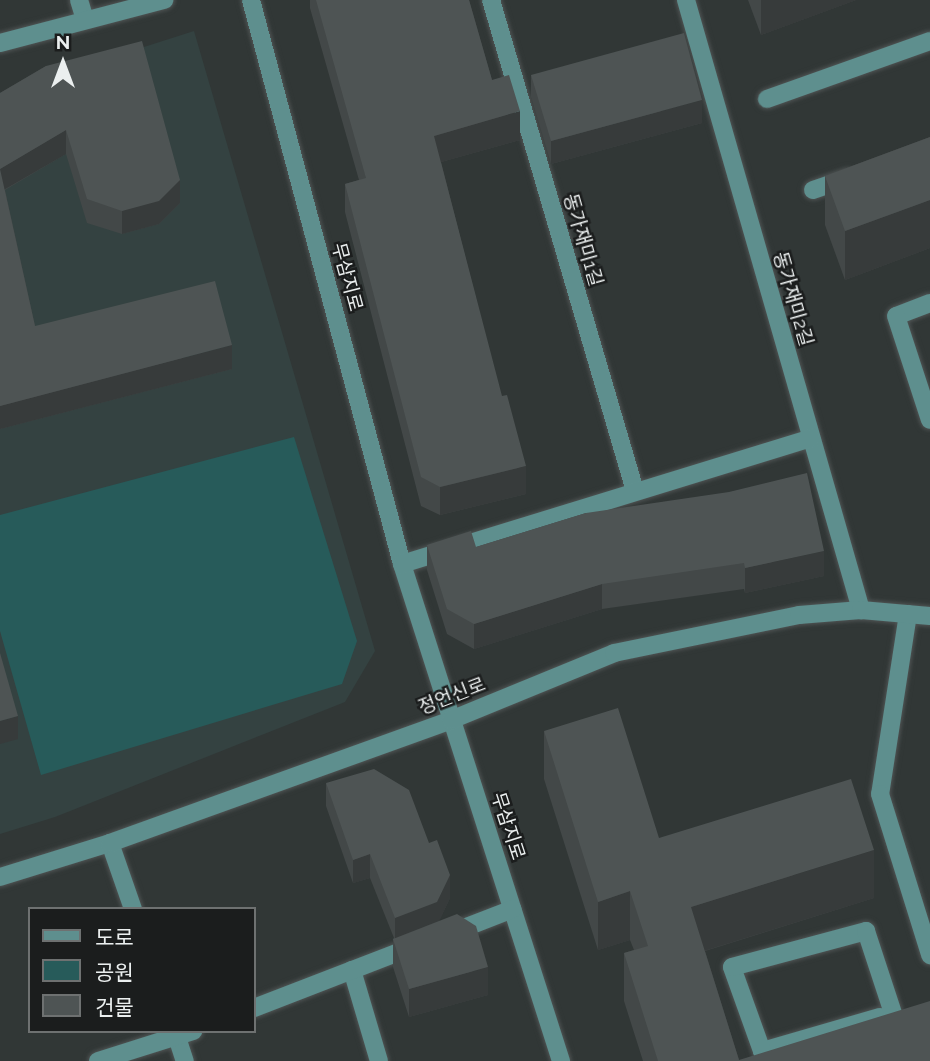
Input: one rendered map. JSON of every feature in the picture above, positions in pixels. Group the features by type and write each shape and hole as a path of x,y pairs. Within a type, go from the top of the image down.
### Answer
{"street":[{"path":"79,0 85,20"},
{"path":"0,43 164,0"},
{"name":"무삼지로","path":"251,0 402,564 561,1061"},
{"name":"동가재미1길","path":"491,0 635,491"},
{"name":"동가재미2길","path":"686,0 861,610"},
{"path":"767,99 930,41"},
{"path":"813,190 865,172"},
{"path":"930,303 895,316 930,420"},
{"path":"402,564 811,438"},
{"name":"정언신로","path":"0,877 110,843 451,720 614,653 799,615 861,610 930,616"},
{"path":"908,614 880,794 930,956"},
{"path":"110,843 132,907"},
{"path":"256,1007 513,909"},
{"path":"893,1013 866,931 732,967 762,1051 918,1006"},
{"path":"352,970 379,1061"},
{"path":"98,1061 182,1033 185,1061"}],"shaded area":[{"path":"194,31 375,651 345,702 55,817 0,834 0,93"}],"green space":[{"path":"294,437 357,641 342,684 41,775 0,631 0,515"}],"building":[{"path":"316,0 469,0 492,80 509,75 520,111 434,136 502,396 507,395 526,466 440,487 421,477 345,184 366,178"},
{"path":"684,33 702,100 551,141 531,75"},
{"path":"142,41 180,180 159,201 122,211 87,199 66,130 0,169 0,93 46,66"},
{"path":"930,137 930,200 845,231 825,176"},
{"path":"0,169 35,326 215,281 232,345 0,406"},
{"path":"807,473 824,551 745,568 744,563 602,584 474,624 447,609 427,545 471,531 476,547 586,513 729,492"},
{"path":"0,653 18,716 0,721"},
{"path":"618,708 659,838 851,779 874,850 691,907 739,1060 930,1001 930,1061 658,1061 624,953 648,946 630,891 598,902 544,731"},
{"path":"374,769 409,790 429,843 437,840 450,875 437,902 395,918 370,854 353,860 326,783"},
{"path":"457,914 476,926 488,967 409,989 393,939"}]}
